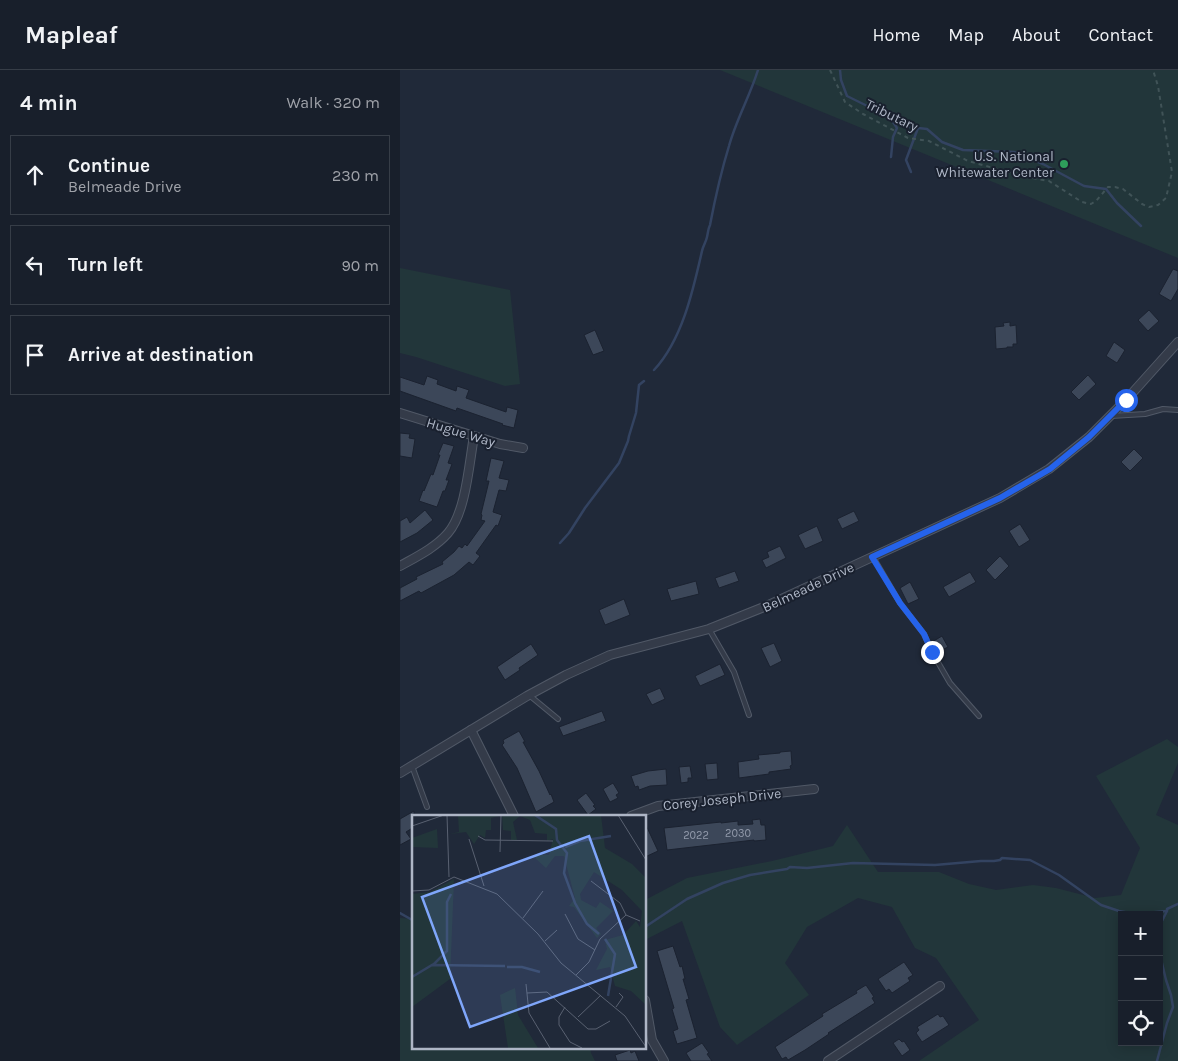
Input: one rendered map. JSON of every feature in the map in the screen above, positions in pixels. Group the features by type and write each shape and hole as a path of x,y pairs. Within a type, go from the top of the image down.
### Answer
{"street":[{"name":"Belmeade Drive","path":"400,772 566,675 610,655 709,628 764,608 1000,498 1050,469 1075,449 1111,416 1178,342"},
{"name":"Hugue Way","path":"400,413 500,444 523,448"},
{"path":"400,566 424,553 439,542 456,521 461,506 474,436"},
{"path":"471,730 514,815"},
{"name":"Corey Joseph Drive","path":"634,815 658,806 814,789"},
{"path":"828,1061 940,986"},
{"path":"646,1006 652,1040 664,1061"}],"lane":[{"path":"1111,416 1145,414 1163,409 1178,410"},
{"path":"872,557 900,603 924,634 950,683 979,716"},
{"path":"709,628 734,672 749,715"},
{"path":"529,695 558,720"},
{"path":"412,766 427,807"}],"path":[{"name":"Tributary","path":"830,70 845,102 908,138 929,141 968,161 1048,181 1082,202 1091,204 1108,187 1115,187 1123,189 1142,204 1149,207 1158,205 1166,198 1172,172 1158,86 1153,70"}],"green space":[{"name":"U.S. National Whitewater Center","path":"720,70 1178,70 1178,258"},
{"path":"400,268 510,290 520,384 505,386 400,353"},
{"path":"1167,739 1178,747 1178,763 1156,815 1178,825 1178,1061 919,1061 979,1020 936,958 915,948 892,907 858,898 807,927 785,963 809,995 737,1045 720,1027 682,921 646,939 646,899 687,878 772,861 833,846 847,825 878,872 939,872 969,884 996,890 1033,885 1056,888 1095,898 1121,895 1140,848 1096,776"},
{"path":"400,918 412,919 412,1048 590,1048 595,1061 400,1061"}],"building":[{"path":"1173,269 1178,271 1178,289 1171,301 1159,294"},
{"path":"1149,310 1159,321 1148,331 1138,320"},
{"path":"1010,322 1010,326 1016,325 1017,344 1013,344 1013,347 996,349 995,327 1004,326 1003,323"},
{"path":"595,330 604,351 593,355 584,335"},
{"path":"1114,342 1125,350 1117,363 1106,356"},
{"path":"1088,375 1096,384 1079,400 1071,392"},
{"path":"427,376 438,380 437,384 456,391 457,386 469,390 466,398 506,412 507,407 518,410 514,428 457,408 456,411 400,391 400,377 424,385"},
{"path":"400,433 410,434 409,438 415,439 412,458 400,456"},
{"path":"443,443 454,446 448,463 452,464 446,480 449,480 437,507 419,501 431,474 433,475"},
{"path":"1134,449 1143,458 1130,471 1121,462"},
{"path":"491,458 504,461 499,478 509,480 506,491 499,490 493,512 502,515 498,526 496,525 476,553 480,556 473,565 469,562 454,575 421,593 419,591 400,601 400,588 417,579 416,577 443,564 442,562 459,546 462,548 465,544 467,546 485,521 481,520 481,514 489,481 486,481"},
{"path":"425,510 433,520 417,533 400,542 400,521 407,517 410,523"},
{"path":"854,511 859,521 842,529 837,519"},
{"path":"1020,524 1030,540 1019,547 1009,531"},
{"path":"817,526 823,541 805,549 798,535"},
{"path":"780,546 786,558 766,568 762,560 769,557 767,552"},
{"path":"1000,556 1009,566 995,580 986,570"},
{"path":"735,571 739,581 719,588 715,578"},
{"path":"970,572 976,582 949,597 943,587"},
{"path":"696,581 699,594 671,601 667,589"},
{"path":"910,582 919,599 908,604 900,588"},
{"path":"624,599 630,615 605,625 599,610"},
{"path":"942,636 948,647 938,652 932,642"},
{"path":"774,643 782,661 770,667 761,648"},
{"path":"531,644 538,655 505,680 497,667"},
{"path":"720,664 725,675 700,686 695,676"},
{"path":"660,688 665,699 652,705 646,694"},
{"path":"602,711 606,721 563,736 559,727"},
{"path":"519,731 554,802 536,812 517,768 502,745 504,743 503,740"},
{"path":"791,751 791,769 739,778 738,762 759,759 758,755"},
{"path":"717,763 718,779 707,780 705,764"},
{"path":"690,766 692,778 688,778 688,782 681,783 679,767"},
{"path":"666,769 667,785 650,786 639,790 638,786 635,787 631,776 648,771"},
{"path":"613,783 619,793 616,795 618,798 610,802 603,789"},
{"path":"586,793 596,809 588,815 577,800"},
{"path":"414,811 414,815 412,815 412,828 406,832 411,839 400,845 400,819"},
{"path":"760,819 761,825 765,825 766,840 667,850 664,828 738,821 738,825 753,824 752,820"},
{"path":"646,825 658,851 646,857"},
{"path":"673,946 680,967 682,966 685,979 683,979 689,999 686,1000 697,1038 677,1044 673,1031 678,1029 672,1009 674,1008 657,951"},
{"path":"904,962 913,975 908,978 910,981 892,993 889,989 886,991 878,979"},
{"path":"866,985 874,997 872,998 875,1003 805,1050 788,1060 786,1057 782,1059 775,1047 823,1016 822,1014 857,993 856,991"},
{"path":"938,1014 940,1017 943,1016 949,1025 922,1042 916,1033 919,1030 917,1027"},
{"path":"899,1039 902,1042 904,1041 910,1050 902,1056 893,1043"},
{"path":"702,1043 712,1061 691,1061 686,1053"},
{"path":"630,1050 631,1053 635,1051 639,1061 617,1061 615,1055"}],"waterway":[{"path":"654,370 672,344 685,314 695,282 702,249 707,239 718,185 729,146 758,70"},
{"path":"840,70 841,80 847,96 910,127 927,129 942,142 963,150 1014,152 1043,164 1084,186 1106,189 1117,203 1141,226"},
{"path":"891,119 897,128 893,137 891,157"},
{"path":"911,172 906,160 918,128"},
{"path":"560,543 619,463 636,413 639,385 644,381"},
{"path":"646,926 687,899 723,883 750,875 790,867 807,868 853,863 935,865 994,861 1002,858 1030,860 1059,875 1101,905 1119,911 1135,914 1167,911"},
{"path":"1163,919 1167,909 1178,904"},
{"path":"400,913 412,920"},
{"path":"1157,1061 1173,1007 1161,956"}],"place":[{"name":"U.S. National Whitewater Center","path":"1064,164"}],"route":[{"path":"932,652 924,634 900,603 872,557 1000,498 1050,469 1089,437 1126,400"}]}
